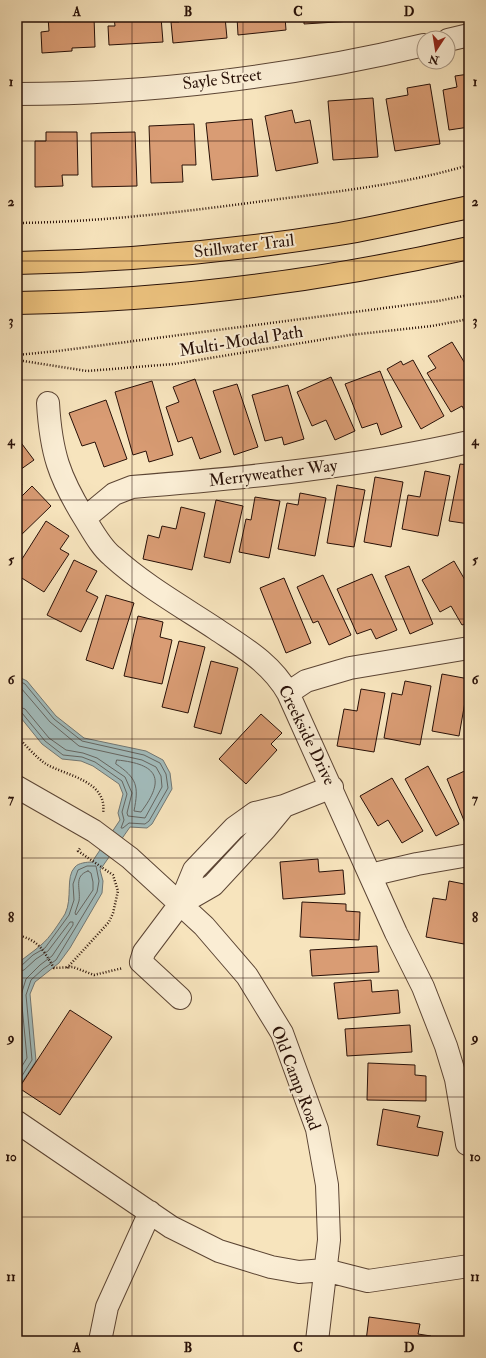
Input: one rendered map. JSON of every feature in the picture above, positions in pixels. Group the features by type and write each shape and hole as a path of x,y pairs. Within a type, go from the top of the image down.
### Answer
{"main road":[{"name":"Stillwater Trail","path":"17,263 168,256 264,245 340,234 469,207"},
{"path":"17,303 78,302 182,294 298,280 389,266 469,248"}],"street":[{"path":"456,38 469,35"},
{"name":"Sayle Street","path":"17,94 110,91 210,82 319,66 416,47"},
{"name":"Creekside Drive","path":"48,403 50,433 56,460 68,490 85,518 111,555 138,578 268,665 288,693 332,787 370,876 423,987 460,1059 456,1079 467,1144"},
{"name":"Merryweather Way","path":"85,518 114,494 132,487 299,472 387,458 469,442"},
{"path":"288,693 306,681 350,668 469,648"},
{"name":"Old Camp Road","path":"17,787 94,831 130,858 204,926 246,976 282,1033 317,1130 327,1184 329,1240 317,1341"},
{"path":"180,998 140,962 144,952 180,904 194,870 234,828 256,814 284,806 332,787"},
{"path":"370,876 417,864 469,855"},
{"path":"17,1122 178,1230 219,1251 271,1267 299,1272 325,1270 368,1281 469,1266"},
{"path":"100,1341 107,1307 150,1212"}],"path":[{"path":"17,223 140,217 360,189 439,174 469,166"},
{"name":"Multi-Modal Path","path":"17,355 317,318 438,301 469,295"},
{"name":"Multi-Modal Path","path":"17,360 87,371 174,364 350,335 432,326 469,319"},
{"path":"67,968 108,922 113,913 118,891 113,875 91,860"},
{"path":"17,935 28,937 39,945 54,968 73,967 94,975 115,971 140,962"}],"water":[{"path":"17,676 27,681 56,716 84,738 146,751 163,760 170,773 172,789 152,824 147,828 130,827 100,870 103,881 102,893 70,948 59,963 35,982 30,994 36,1061 21,1084 17,1083 17,964 44,942 65,914 69,901 70,876 72,871 78,865 92,862 120,820 118,813 123,794 119,784 93,766 81,761 62,759 42,744 17,713"}],"building":[{"path":"48,17 94,17 95,47 72,48 72,51 42,53 41,32 49,31"},
{"path":"114,17 161,17 163,42 109,45 108,26 115,26"},
{"path":"178,17 225,17 227,38 173,43 171,22 179,22"},
{"path":"237,17 285,17 286,30 238,35"},
{"path":"304,17 351,17 352,21 304,24"},
{"path":"469,74 469,127 449,130 443,90 457,87 455,76"},
{"path":"430,84 440,144 395,151 386,99 408,95 407,88"},
{"path":"373,98 378,157 333,160 328,101"},
{"path":"292,110 295,123 310,120 318,163 276,171 265,116"},
{"path":"252,119 258,176 212,180 206,123"},
{"path":"194,124 196,165 182,165 183,182 151,183 149,126"},
{"path":"46,132 77,132 78,175 62,175 63,186 35,187 35,141 46,141"},
{"path":"135,132 137,186 92,187 91,133"},
{"path":"17,135 20,193 17,193"},
{"path":"452,342 469,370 468,417 462,406 451,412 427,373 436,368 428,356"},
{"path":"413,360 444,416 421,429 387,369 401,361 403,365"},
{"path":"380,371 402,427 381,435 377,423 362,428 345,384"},
{"path":"331,377 355,431 335,440 326,420 312,426 297,392"},
{"path":"195,379 221,452 200,459 192,437 178,442 166,407 179,402 173,387"},
{"path":"152,381 173,455 149,462 146,451 133,455 115,392"},
{"path":"237,384 258,447 234,455 213,391"},
{"path":"288,385 304,439 284,445 282,437 265,441 252,395"},
{"path":"106,400 127,459 104,467 95,442 82,446 69,413"},
{"path":"17,409 21,419 17,420"},
{"path":"19,440 34,460 17,472 17,441"},
{"path":"460,464 469,465 469,524 449,521"},
{"path":"425,471 450,476 438,536 402,529 408,495 420,497"},
{"path":"375,477 403,482 391,547 364,542"},
{"path":"17,478 22,485 17,489"},
{"path":"337,485 365,490 354,547 327,543"},
{"path":"32,486 51,506 17,539 17,501"},
{"path":"300,493 326,498 315,556 278,549 287,503 298,505"},
{"path":"255,497 280,501 269,558 239,552 246,519 251,520"},
{"path":"216,500 243,506 230,563 204,557"},
{"path":"181,507 205,513 192,570 143,559 148,535 159,538 162,526 176,529"},
{"path":"46,521 69,536 60,549 69,554 44,592 17,575 17,567"},
{"path":"74,560 97,571 86,591 98,597 81,632 47,615"},
{"path":"454,561 469,587 469,622 462,625 451,606 440,612 422,580"},
{"path":"409,566 433,624 410,634 385,576"},
{"path":"372,574 397,630 376,639 371,629 357,634 337,589"},
{"path":"323,575 351,635 329,645 318,621 313,623 297,587"},
{"path":"284,578 311,643 286,653 260,588"},
{"path":"106,595 134,603 113,669 86,660"},
{"path":"138,616 163,622 160,637 172,640 162,684 124,676"},
{"path":"179,641 205,647 188,713 162,707"},
{"path":"211,661 238,668 221,734 194,727"},
{"path":"442,674 469,679 459,736 432,731"},
{"path":"405,681 431,686 420,745 384,738 392,693 402,695"},
{"path":"361,689 385,693 374,752 337,746 344,709 357,711"},
{"path":"261,714 282,733 271,744 277,750 246,784 219,759"},
{"path":"428,766 459,824 436,836 405,779"},
{"path":"469,769 469,821 465,823 447,779"},
{"path":"392,778 423,831 402,843 388,820 378,826 360,796"},
{"path":"318,859 319,872 343,870 345,894 283,899 280,862"},
{"path":"449,881 469,885 469,915 464,944 426,937 433,898 446,900"},
{"path":"302,902 346,904 346,911 360,912 359,940 300,937"},
{"path":"377,946 379,972 312,976 310,950"},
{"path":"371,980 372,992 398,990 400,1013 338,1019 334,983"},
{"path":"70,1010 112,1037 60,1115 19,1088"},
{"path":"410,1025 412,1052 347,1056 345,1029"},
{"path":"368,1063 415,1065 415,1075 426,1076 426,1101 367,1100"},
{"path":"383,1109 420,1116 417,1127 443,1132 438,1156 377,1145"},
{"path":"369,1317 420,1324 418,1334 431,1336 430,1341 366,1341"}]}
